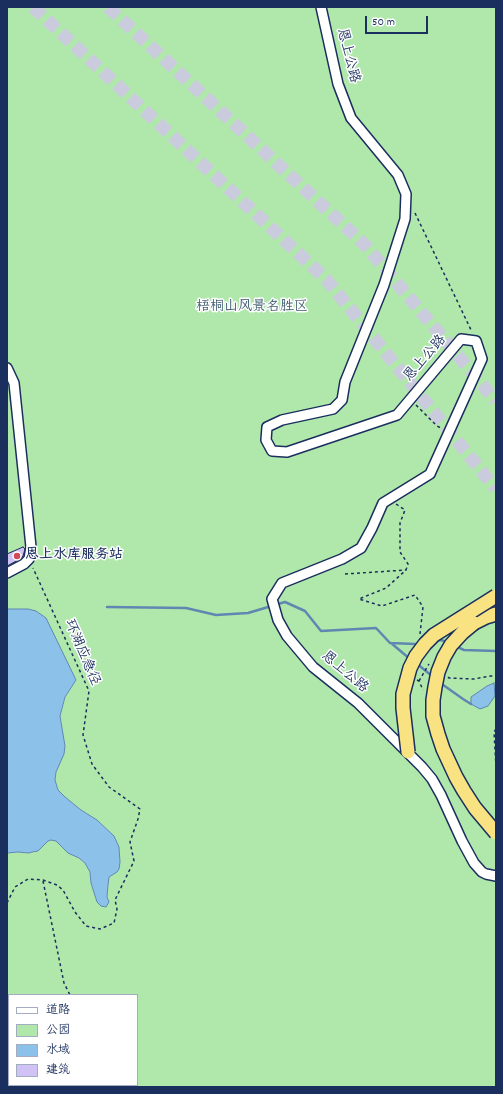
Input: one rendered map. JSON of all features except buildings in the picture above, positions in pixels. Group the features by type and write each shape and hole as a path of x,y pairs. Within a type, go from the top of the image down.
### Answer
{"highway":[{"path":"408,752 403,708 403,694 410,668 416,656 434,635 496,596"},
{"path":"496,614 486,617 474,624 462,633 451,645 438,672 433,700 433,716 438,734 456,777 476,808 496,833"}],"street":[{"name":"恩上公路","path":"322,7 338,84 351,118 398,175 406,194 405,219 384,285 345,382 342,400 333,409 282,420 267,427 266,440 272,451 287,452 397,415 461,339 476,341 482,359 430,474 383,503 361,548 342,559 282,583 272,599 278,620 287,636 313,667 358,702 422,766 432,779 441,795 474,863 482,872 496,876"},
{"path":"7,368 14,383 32,547 29,559 24,564 7,573"}],"path":[{"path":"414,211 476,341"},
{"path":"413,395 416,404 423,412 437,426 449,432"},
{"path":"396,504 405,510 400,523 400,552 408,564 406,570 386,588 358,599 382,606 416,595 423,607 419,638"},
{"name":"环湖应急径","path":"7,903 15,887 21,883 28,879 43,880 57,885 63,890 75,912 86,926 100,929 114,923 118,909 115,900 134,861 130,842 140,809 109,787 92,764 83,735 89,691 29,559"},
{"path":"345,574 406,570"},
{"path":"419,681 430,663"},
{"path":"444,674 449,678 474,679 496,676"},
{"path":"496,729 494,732 496,767"},
{"path":"43,880 64,983 70,994"}],"green space":[{"name":"梧桐山风景名胜区","path":"7,7 496,7 496,1087 7,1087 7,853 29,853 38,851 48,841 56,841 68,853 79,858 85,863 90,872 91,883 97,902 104,907 106,907 109,902 107,897 109,877 117,872 120,862 119,847 114,836 97,820 81,810 58,790 55,780 63,736 60,716 65,697 76,680 28,609 7,609"}],"water":[{"path":"7,609 28,609 36,611 46,618 76,680 65,697 60,716 65,746 64,754 56,772 55,780 58,790 81,810 97,820 114,836 119,847 119,869 109,877 107,897 109,902 106,907 101,906 97,902 91,883 90,872 85,863 79,858 68,853 56,841 48,841 38,851 29,853 7,853"},
{"path":"494,683 495,696 488,706 480,709 471,704 471,697"}],"waterway":[{"path":"107,607 186,608 216,615 248,613 285,602 305,611 321,631 376,628 390,643 420,644"},
{"path":"434,641 441,640 447,642"},
{"path":"391,643 410,659"},
{"path":"455,646 464,650 496,651"},
{"path":"416,663 432,676"},
{"path":"439,682 471,704"}],"tunnel":[{"path":"33,7 326,279 496,489"},
{"path":"108,7 365,245 496,401"}],"place":[{"name":"恩上水库服务站","path":"17,556"}]}
